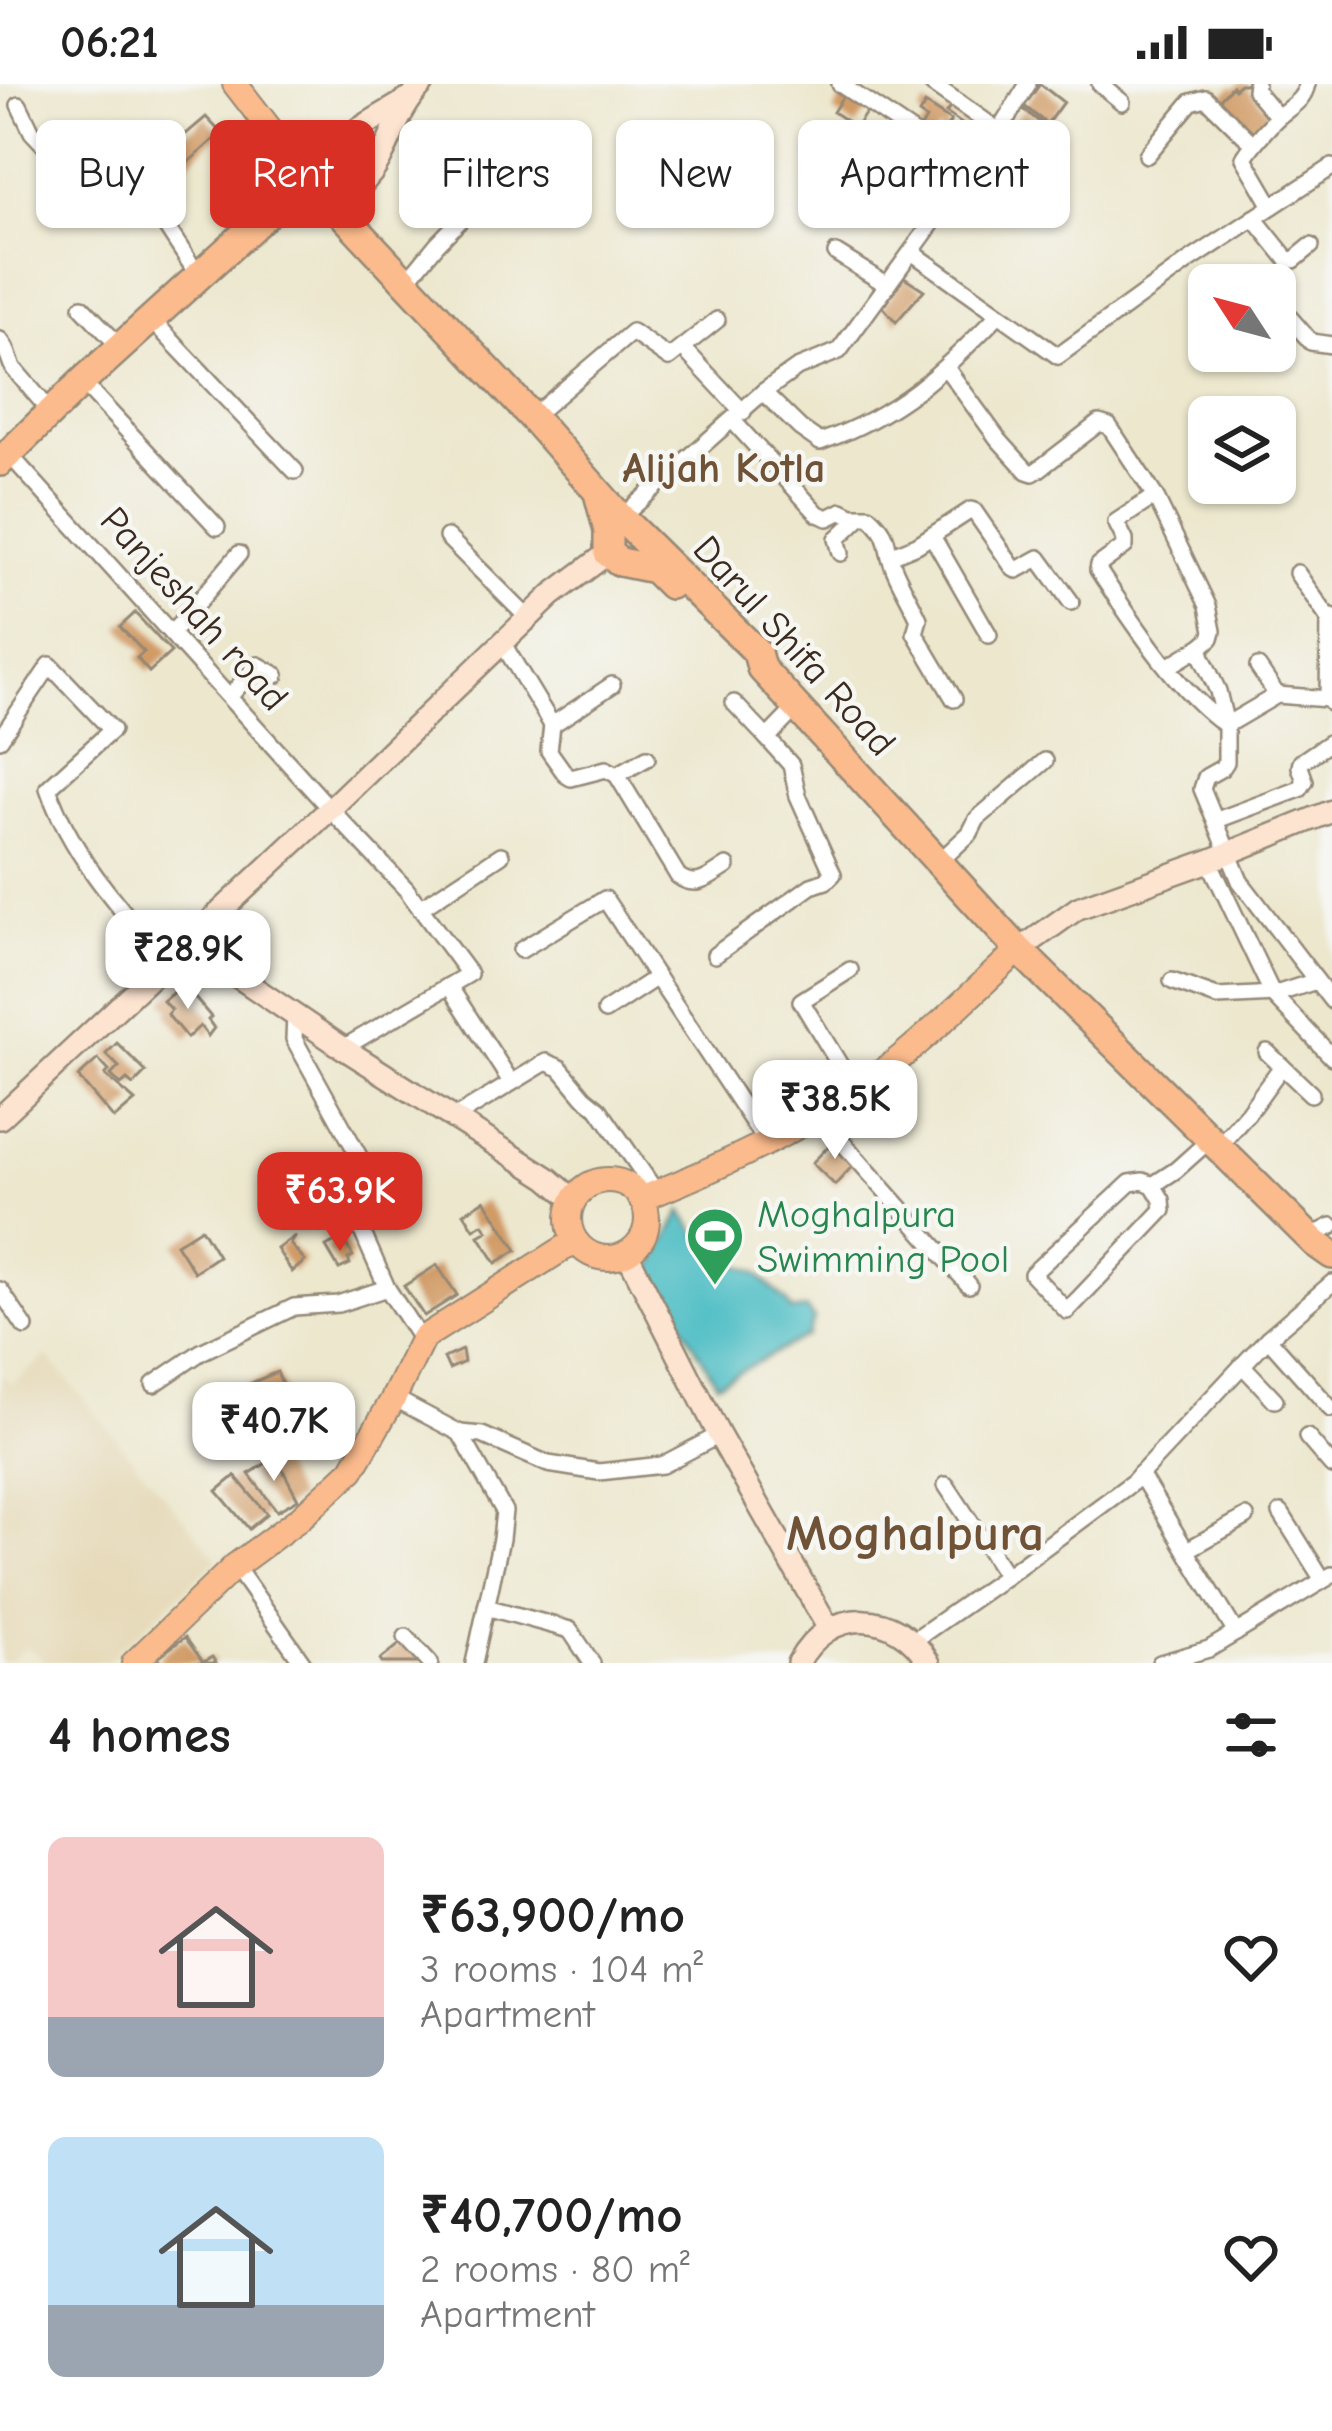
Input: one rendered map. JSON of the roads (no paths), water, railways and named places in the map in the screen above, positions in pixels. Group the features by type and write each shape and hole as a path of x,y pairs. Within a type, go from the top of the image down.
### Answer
{"highway":[{"path":"4,457 250,228"},
{"path":"356,228 597,490 612,534"},
{"name":"Darul Shifa Road","path":"612,534 620,562 654,569 746,661 761,668 1019,950 1213,1146 1322,1240 1332,1271"}],"main road":[{"path":"218,84 249,120"},
{"path":"235,84 264,120"},
{"path":"649,1196 717,1168 818,1115 894,1063 1019,950"},
{"path":"613,1180 649,1196 642,1238 627,1253 603,1258 577,1243 569,1214 584,1188 613,1180"},
{"path":"134,1663 235,1567 300,1518 352,1470 421,1340 577,1243"}],"street":[{"path":"840,84 894,120"},
{"path":"932,84 983,120"},
{"path":"1006,120 1028,84"},
{"path":"1100,84 1123,102"},
{"path":"1256,84 1255,90 1278,117"},
{"path":"1272,206 1244,158 1278,117 1298,104 1307,84"},
{"path":"370,120 415,92"},
{"path":"375,170 415,92"},
{"path":"1147,155 1191,101 1202,98 1253,144"},
{"path":"19,105 32,132 49,150 106,135 198,275"},
{"path":"913,253 1058,356 1189,261 1332,167"},
{"path":"1254,218 1287,259 1294,260 1311,245"},
{"path":"406,283 453,228"},
{"path":"0,1118 764,392 797,368 839,351 930,228"},
{"path":"836,253 887,285"},
{"path":"82,307 120,347"},
{"path":"764,392 820,442 877,419 947,369 998,315"},
{"path":"151,319 295,471"},
{"path":"532,417 632,332 670,358 717,320"},
{"path":"1296,325 1311,342 1332,346"},
{"path":"0,340 14,370 51,412"},
{"path":"683,348 818,514 828,518 842,511 860,518"},
{"path":"947,369 1027,471 1040,469 1099,423 1109,426 1155,496 1208,606 1211,638 1168,666"},
{"path":"82,382 217,526"},
{"name":"Panjeshah road","path":"4,457 422,908 469,974 449,986"},
{"path":"1155,496 1116,522 1125,546 1098,567 1168,666 1201,706 1226,725"},
{"path":"890,556 974,511 1014,569 1039,559 1071,602"},
{"path":"841,553 837,539 860,518 869,516 875,521 890,542 890,560 920,619 915,633 954,699"},
{"path":"932,536 989,635"},
{"path":"447,537 528,618"},
{"path":"172,633 239,554"},
{"path":"1226,725 1277,694 1330,701 1331,618 1297,573"},
{"path":"503,644 552,724 549,751 566,775 575,778 606,769 617,775 678,876 687,883 698,884 727,866"},
{"path":"1202,646 1201,661 1218,692 1226,725 1226,762 1206,777 1202,789 1217,820 1219,857 1273,994 1332,1057"},
{"path":"0,739 50,665 112,730 48,788 69,834 116,905 166,962"},
{"path":"229,697 258,665 276,675"},
{"path":"1258,667 1277,694"},
{"path":"552,724 612,686"},
{"path":"715,955 833,874 798,796 791,766 734,703"},
{"path":"767,738 797,707"},
{"path":"1217,820 1300,789 1305,781 1301,762 1332,741"},
{"path":"617,775 647,758"},
{"path":"939,862 970,833 977,819 1046,761"},
{"path":"1019,950 1078,908 1332,811"},
{"path":"422,908 501,856"},
{"path":"1219,857 1332,1001"},
{"path":"521,950 605,899 766,1142"},
{"path":"188,944 574,1199"},
{"path":"850,970 801,1001 855,1090"},
{"path":"604,1011 657,977"},
{"path":"1172,981 1217,997 1273,994 1316,981"},
{"path":"343,1048 449,986 511,1082"},
{"path":"295,1015 294,1040 371,1178 350,1204 387,1288 421,1340"},
{"path":"1267,1052 1311,1094"},
{"path":"454,1118 546,1062 560,1068 599,1109 649,1196"},
{"path":"1153,1185 1213,1146 1248,1113 1282,1066"},
{"path":"818,1115 969,1285"},
{"path":"1143,1180 1153,1185 1163,1210 1067,1311 1032,1274 1130,1184 1143,1180"},
{"path":"627,1253 718,1435 829,1629"},
{"path":"914,1640 1141,1474 1268,1338 1332,1282"},
{"path":"154,1384 201,1352 294,1306 338,1304 387,1288"},
{"path":"0,1290 25,1327"},
{"path":"1268,1338 1331,1408"},
{"path":"1242,1365 1275,1400"},
{"path":"394,1397 460,1433 482,1435 548,1464 599,1472 662,1465 718,1435"},
{"path":"460,1433 504,1511 473,1663"},
{"path":"1307,1437 1332,1466"},
{"path":"1141,1474 1236,1633"},
{"path":"946,1485 1006,1576"},
{"path":"1160,1663 1213,1656 1236,1633 1327,1578 1281,1513"},
{"path":"1186,1550 1246,1517"},
{"path":"235,1567 303,1663"},
{"path":"486,1607 569,1630 592,1663"},
{"path":"798,1663 812,1642 829,1629 873,1621 895,1627 914,1640 929,1663"},
{"path":"406,1636 430,1663"}],"water":[{"name":"Moghalpura Swimming Pool","path":"682,1211 710,1253 755,1272 791,1311 806,1309 814,1319 807,1336 717,1383 650,1271"}],"place":[{"name":"Moghalpura Swimming Pool","path":"715,1287"}],"district":[{"name":"Alijah Kotla","path":"724,468"},
{"name":"Moghalpura","path":"915,1533"}]}
